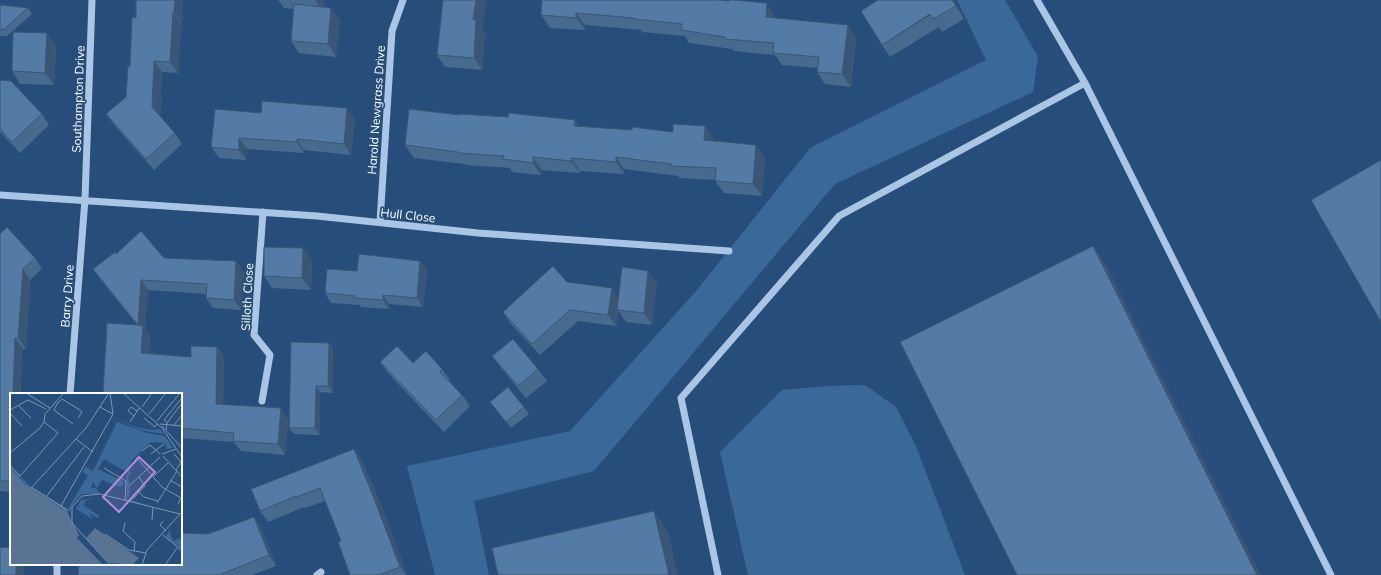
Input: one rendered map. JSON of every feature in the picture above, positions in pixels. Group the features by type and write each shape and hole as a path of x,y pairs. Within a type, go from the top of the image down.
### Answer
{"street":[{"name":"Southampton Drive","path":"85,199 92,0"},
{"name":"Harold Newgrass Drive","path":"380,222 392,31 403,0"},
{"path":"1036,0 1085,83 1331,575"},
{"path":"718,575 681,398 839,216 1085,83"},
{"name":"Hull Close","path":"0,195 85,199 317,216 478,233 729,251"},
{"name":"Barry Drive","path":"70,393 85,199"},
{"name":"Silloth Close","path":"262,401 270,355 254,335 263,212"},
{"path":"57,575 58,565"}],"shaded area":[{"path":"957,0 1005,0 1038,57 1033,92 835,184 594,471 474,501 489,575 435,575 407,466 570,431 697,290 810,148 986,60"},
{"path":"865,385 896,407 916,446 965,575 748,575 720,452 782,390 827,386"}],"building":[{"path":"136,0 175,0 170,62 154,61 152,107 175,133 146,159 106,114 126,97 128,66 130,66 132,17 136,18"},
{"path":"443,0 476,0 473,20 476,20 474,58 437,55"},
{"path":"542,0 734,0 767,3 766,17 848,25 842,74 817,72 819,57 773,53 774,43 725,39 725,37 681,30 682,24 576,13 576,18 541,15"},
{"path":"878,0 952,0 956,6 933,19 930,14 882,45 861,11"},
{"path":"294,4 331,8 328,44 291,41"},
{"path":"0,5 28,8 3,30 0,29"},
{"path":"13,32 47,33 45,73 12,71"},
{"path":"0,80 11,81 42,114 12,142 0,129"},
{"path":"262,101 347,108 344,144 297,139 297,142 239,138 239,150 211,147 215,109 261,113"},
{"path":"409,109 460,115 508,117 509,113 575,120 574,126 632,130 632,127 673,132 673,124 705,126 704,140 756,145 753,184 715,181 716,168 671,166 671,164 616,157 616,162 571,158 571,161 533,157 533,163 503,159 504,156 458,153 405,145"},
{"path":"1381,160 1381,322 1311,200"},
{"path":"7,227 35,258 23,269 18,338 15,338 13,393 10,393 9,481 0,481 0,234"},
{"path":"141,231 164,258 236,261 234,300 206,298 207,284 141,280 138,325 93,269 115,252 116,254"},
{"path":"1093,246 1257,575 1017,575 900,342"},
{"path":"264,247 303,248 302,278 264,276"},
{"path":"359,254 420,261 417,298 383,295 383,300 355,298 355,296 325,293 327,269 357,271"},
{"path":"553,266 567,282 612,288 608,315 570,310 532,344 503,312"},
{"path":"622,267 648,271 644,313 617,310"},
{"path":"107,323 143,326 141,353 191,357 191,346 217,347 216,404 281,408 278,444 233,441 234,433 182,428 182,393 103,393"},
{"path":"513,339 538,369 518,386 492,356"},
{"path":"291,342 329,343 328,386 316,386 315,428 289,428"},
{"path":"397,346 413,363 426,351 442,369 440,372 462,395 436,420 380,362"},
{"path":"508,387 524,407 506,422 490,402"},
{"path":"354,449 400,567 379,575 350,575 338,542 341,541 320,488 260,511 251,489"},
{"path":"654,511 669,575 498,575 492,548"},
{"path":"254,517 269,555 219,575 78,575 79,565 182,565 182,533 208,534"},
{"path":"0,547 10,548 10,565 16,565 16,575 0,575"}]}
